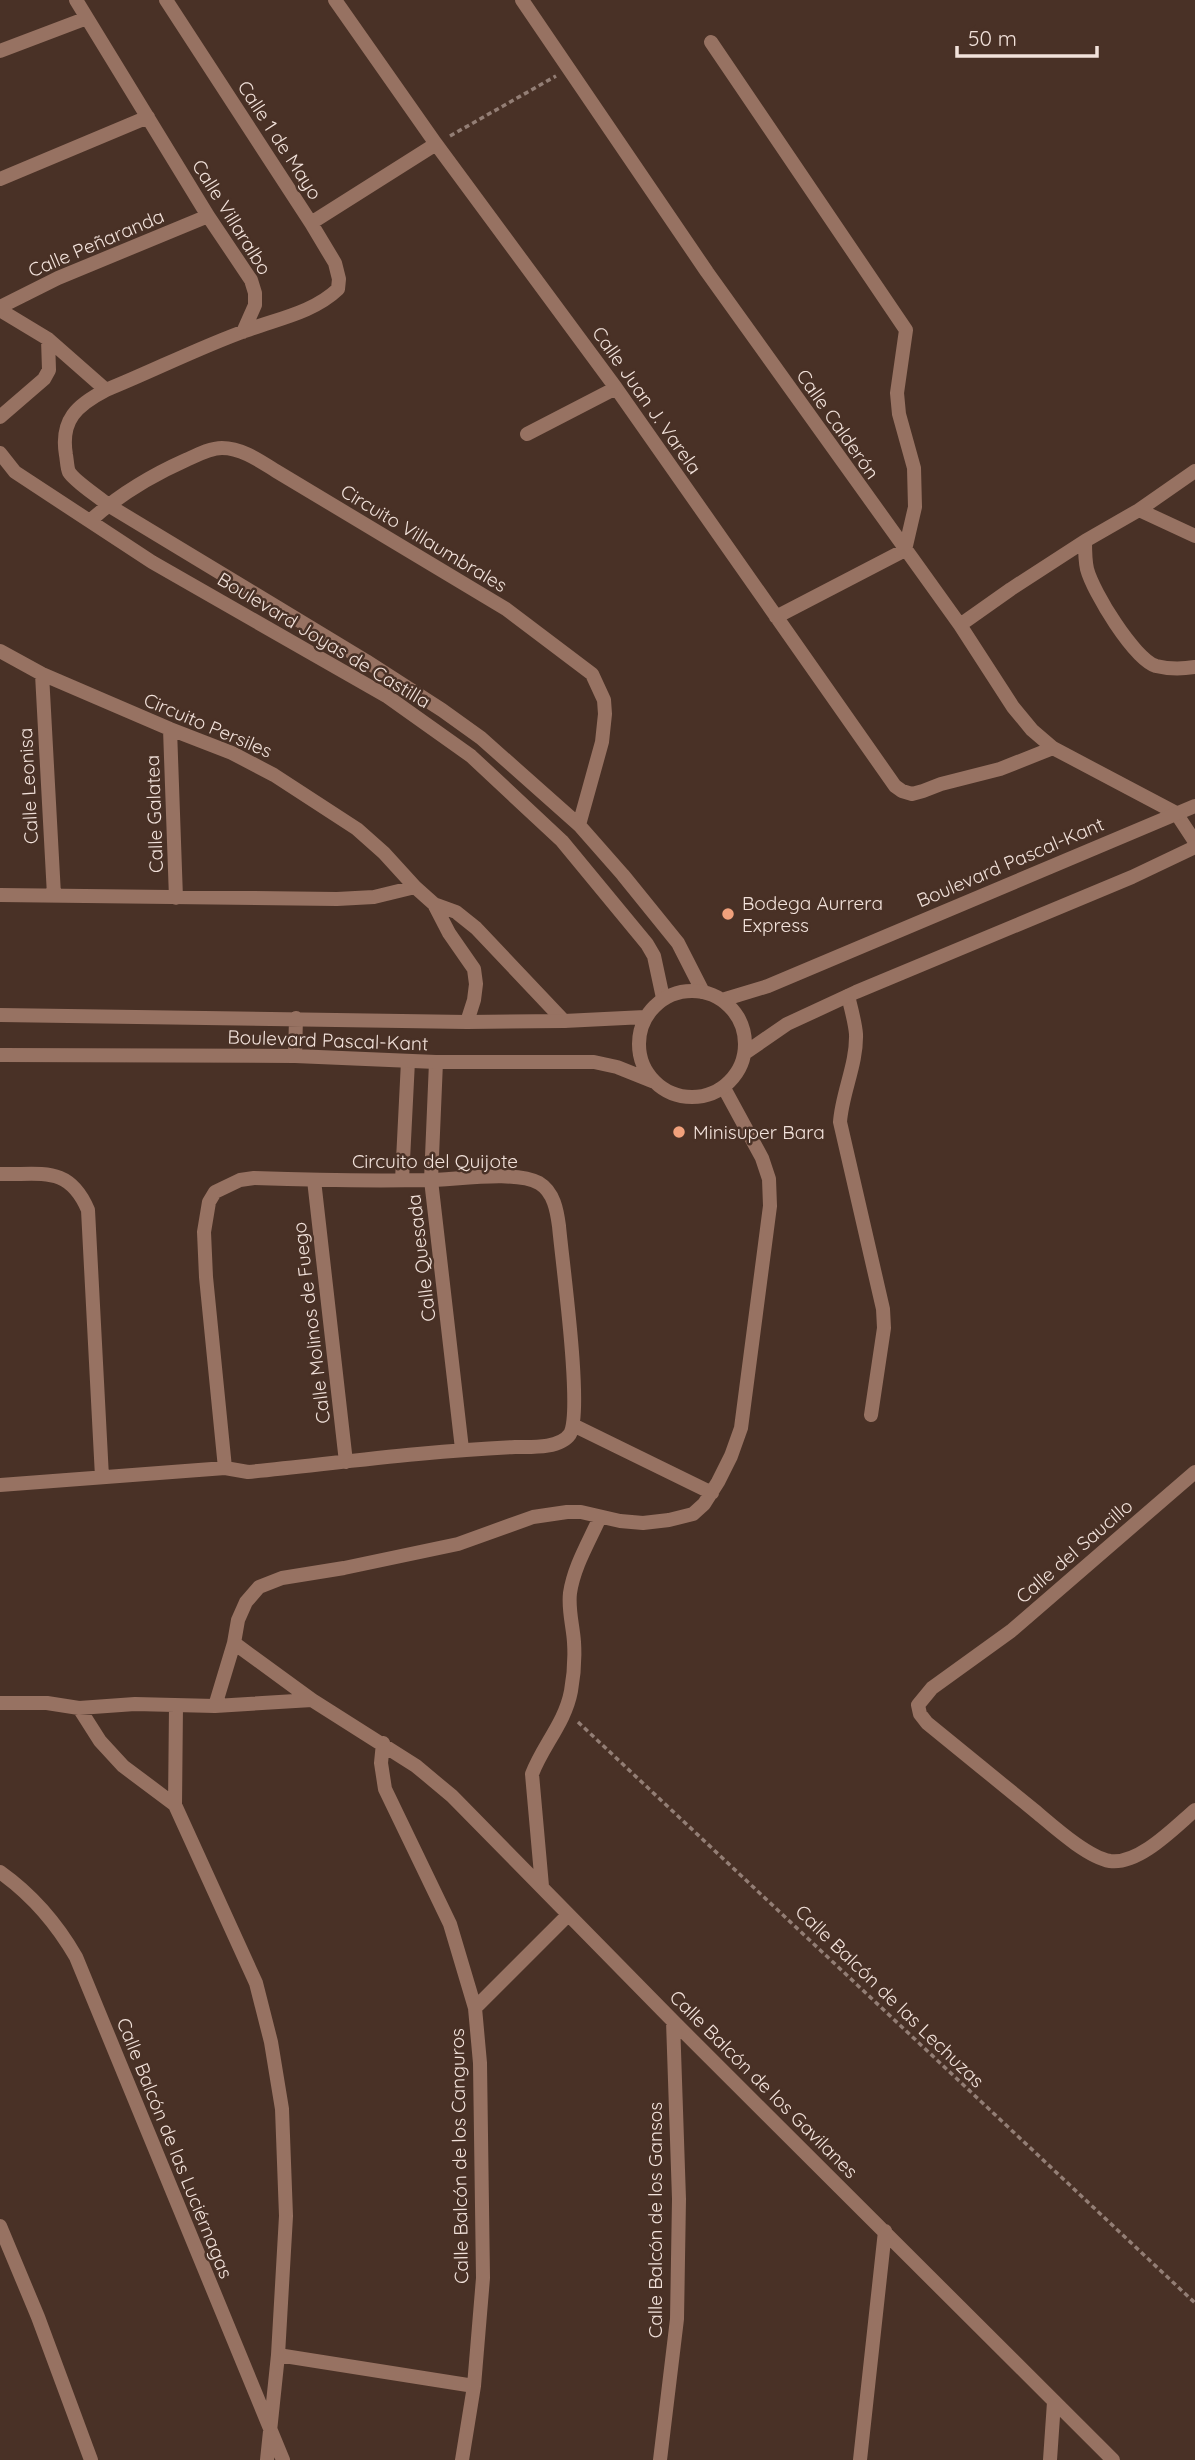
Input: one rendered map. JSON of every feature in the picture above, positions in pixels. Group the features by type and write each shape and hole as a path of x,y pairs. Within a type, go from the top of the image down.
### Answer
{"street":[{"name":"Calle Villaralbo","path":"76,0 208,216 251,281 255,305 243,332"},
{"name":"Calle 1 de Mayo","path":"166,0 311,223 335,263 339,279 338,289 322,301 298,313 243,332"},
{"name":"Calle Juan J. Varela","path":"335,0 436,144 616,388 895,786 912,794 1000,769 1053,748"},
{"name":"Calle Calderón","path":"522,0 707,272 960,625 1013,707 1032,730 1053,748 1176,813"},
{"path":"0,51 87,18"},
{"path":"711,41 906,330 897,393 899,414 914,468 915,507 905,550 776,617"},
{"path":"0,179 148,117"},
{"path":"311,223 436,144"},
{"name":"Calle Peñaranda","path":"0,309 58,278 208,216"},
{"path":"0,309 48,339 106,390 243,332"},
{"path":"0,417 44,379 49,370 48,339"},
{"path":"527,434 616,388"},
{"name":"Boulevard Joyas de Castilla","path":"106,390 75,410 68,423 64,445 69,473 108,505 443,710 520,770 579,825 678,943 703,992"},
{"name":"Circuito Villaumbrales","path":"91,520 139,483 199,454 220,448 235,450 267,466 506,609 592,674 604,699 606,714 602,742 579,825"},
{"name":"Boulevard Joyas de Castilla","path":"0,453 15,472 152,562 388,697 471,756 562,841 648,944 654,956 663,998"},
{"path":"960,625 1195,471"},
{"path":"1139,510 1195,536"},
{"path":"1085,541 1087,568 1094,584 1122,633 1140,655 1155,666 1182,669 1195,667"},
{"name":"Circuito Persiles","path":"0,651 42,674 232,753 274,775 357,829 434,905 449,933 474,969 474,1000 467,1022"},
{"name":"Calle Leonisa","path":"42,674 54,895"},
{"name":"Calle Galatea","path":"170,729 176,898"},
{"name":"Boulevard Pascal-Kant","path":"722,1000 781,981 1195,806"},
{"path":"745,1053 787,1024 1132,877 1195,845 1176,813"},
{"path":"0,895 374,897 415,887"},
{"name":"Circuito Persiles","path":"434,905 456,912 476,928 564,1021"},
{"path":"682,991 703,992 722,1000 736,1014 744,1033 745,1053 738,1072 724,1087 707,1096 687,1098 668,1093 652,1082 640,1062 638,1039 645,1017 663,998 682,991"},
{"path":"848,996 856,1033 840,1122 883,1309 884,1328 871,1415"},
{"name":"Boulevard Pascal-Kant","path":"0,1015 467,1022 645,1017"},
{"path":"295,1056 296,1018"},
{"name":"Boulevard Pascal-Kant","path":"0,1055 295,1056 436,1062 594,1062 617,1067 652,1082"},
{"name":"Calle Quesada","path":"402,1180 408,1060"},
{"name":"Calle Quesada","path":"436,1062 431,1180 462,1450"},
{"path":"215,1706 238,1620 246,1602 259,1587 282,1578 458,1544 533,1517 567,1512 643,1522 669,1520 693,1514 712,1493 731,1456 741,1428 770,1206 769,1179 762,1158 724,1087"},
{"path":"0,1174 64,1178 81,1192 88,1210 102,1477"},
{"name":"Circuito del Quijote","path":"225,1468 204,1232 209,1202 215,1192 240,1180 519,1178 539,1183 549,1192 557,1210 573,1368 573,1425"},
{"name":"Calle Molinos de Fuego","path":"314,1180 346,1462"},
{"path":"0,1485 225,1468 248,1472 462,1450 544,1446 564,1440 573,1425 712,1493"},
{"name":"Calle del Saucillo","path":"1195,1472 1011,1631 923,1696 918,1705 920,1714 927,1723 1084,1849 1111,1861 1131,1857 1152,1847 1195,1810"},
{"path":"542,1886 532,1774 537,1760 561,1725 565,1710 573,1675 570,1593 576,1569 600,1517"},
{"name":"Calle Balcón de los Gavilanes","path":"234,1643 312,1700 416,1766 452,1796 673,2021 1113,2460"},
{"path":"0,1703 47,1703 79,1709 135,1704 215,1706 312,1700"},
{"path":"176,1706 175,1805 257,1983 271,2042 282,2109 286,2216 278,2355 267,2460"},
{"path":"79,1709 100,1741 123,1766 175,1805"},
{"name":"Calle Balcón de los Canguros","path":"383,1743 381,1763 385,1789 450,1924 475,2008 480,2063 483,2278 474,2386 462,2460"},
{"name":"Calle Balcón de las Luciérnagas","path":"0,1872 38,1905 62,1933 76,1957 283,2460"},
{"path":"475,2008 568,1915"},
{"name":"Calle Balcón de los Gansos","path":"660,2460 677,2319 679,2199 673,2021"},
{"path":"0,2226 38,2317 91,2460"},
{"path":"860,2460 885,2231"},
{"path":"278,2355 474,2386"},
{"path":"1050,2460 1054,2402"}],"path":[{"path":"436,144 570,68"},
{"name":"Calle Balcón de las Lechuzas","path":"565,1710 1195,2303"}],"place":[{"name":"Bodega Aurrera Express","path":"728,914"},
{"name":"Minisuper Bara","path":"679,1132"}]}
